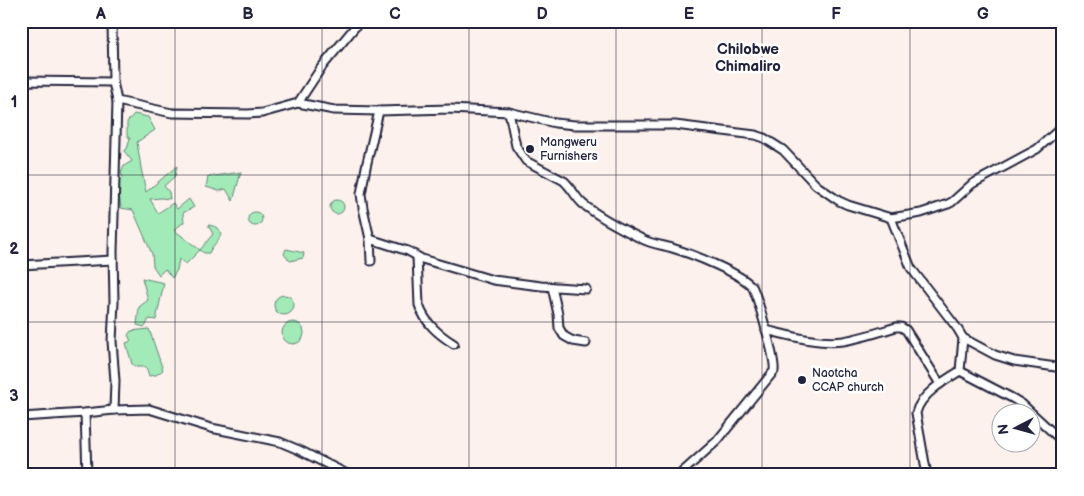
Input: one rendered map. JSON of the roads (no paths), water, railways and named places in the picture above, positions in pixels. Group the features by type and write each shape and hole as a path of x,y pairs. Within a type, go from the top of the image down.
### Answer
{"street":[{"path":"112,21 113,82 117,102 112,341 115,382 114,410"},
{"path":"298,103 321,68 360,21"},
{"path":"21,81 113,82"},
{"path":"117,102 172,113 262,113 298,103 334,110 450,109 509,112 565,124 675,125 755,135 764,138 783,150 816,185 839,201 891,218 921,213 952,202 972,184 1037,149 1063,126"},
{"path":"371,261 370,238 362,208 361,194 379,111"},
{"path":"509,112 516,146 526,161 564,181 584,204 643,240 673,248 707,261 751,284 766,330 774,363 774,371 716,441 678,475"},
{"path":"891,218 911,268 963,338 995,355 1008,359 1063,368"},
{"path":"370,238 408,251 417,257 493,280 586,289"},
{"path":"417,257 418,306 434,330 454,344"},
{"path":"21,265 113,260"},
{"path":"552,287 559,328 564,336 573,341 586,343"},
{"path":"766,330 800,338 834,341 901,327 906,330 940,384"},
{"path":"960,371 963,338"},
{"path":"927,475 916,413 918,406 940,384 960,371"},
{"path":"960,371 1022,404 1063,442"},
{"path":"21,417 148,409 211,428 280,442 348,475"},
{"path":"85,413 87,475"}],"place":[{"name":"Mangweru Furnishers","path":"530,149"},
{"name":"Naotcha CCAP church","path":"802,380"}],"district":[{"name":"Chilobwe Chimaliro","path":"748,58"}]}
